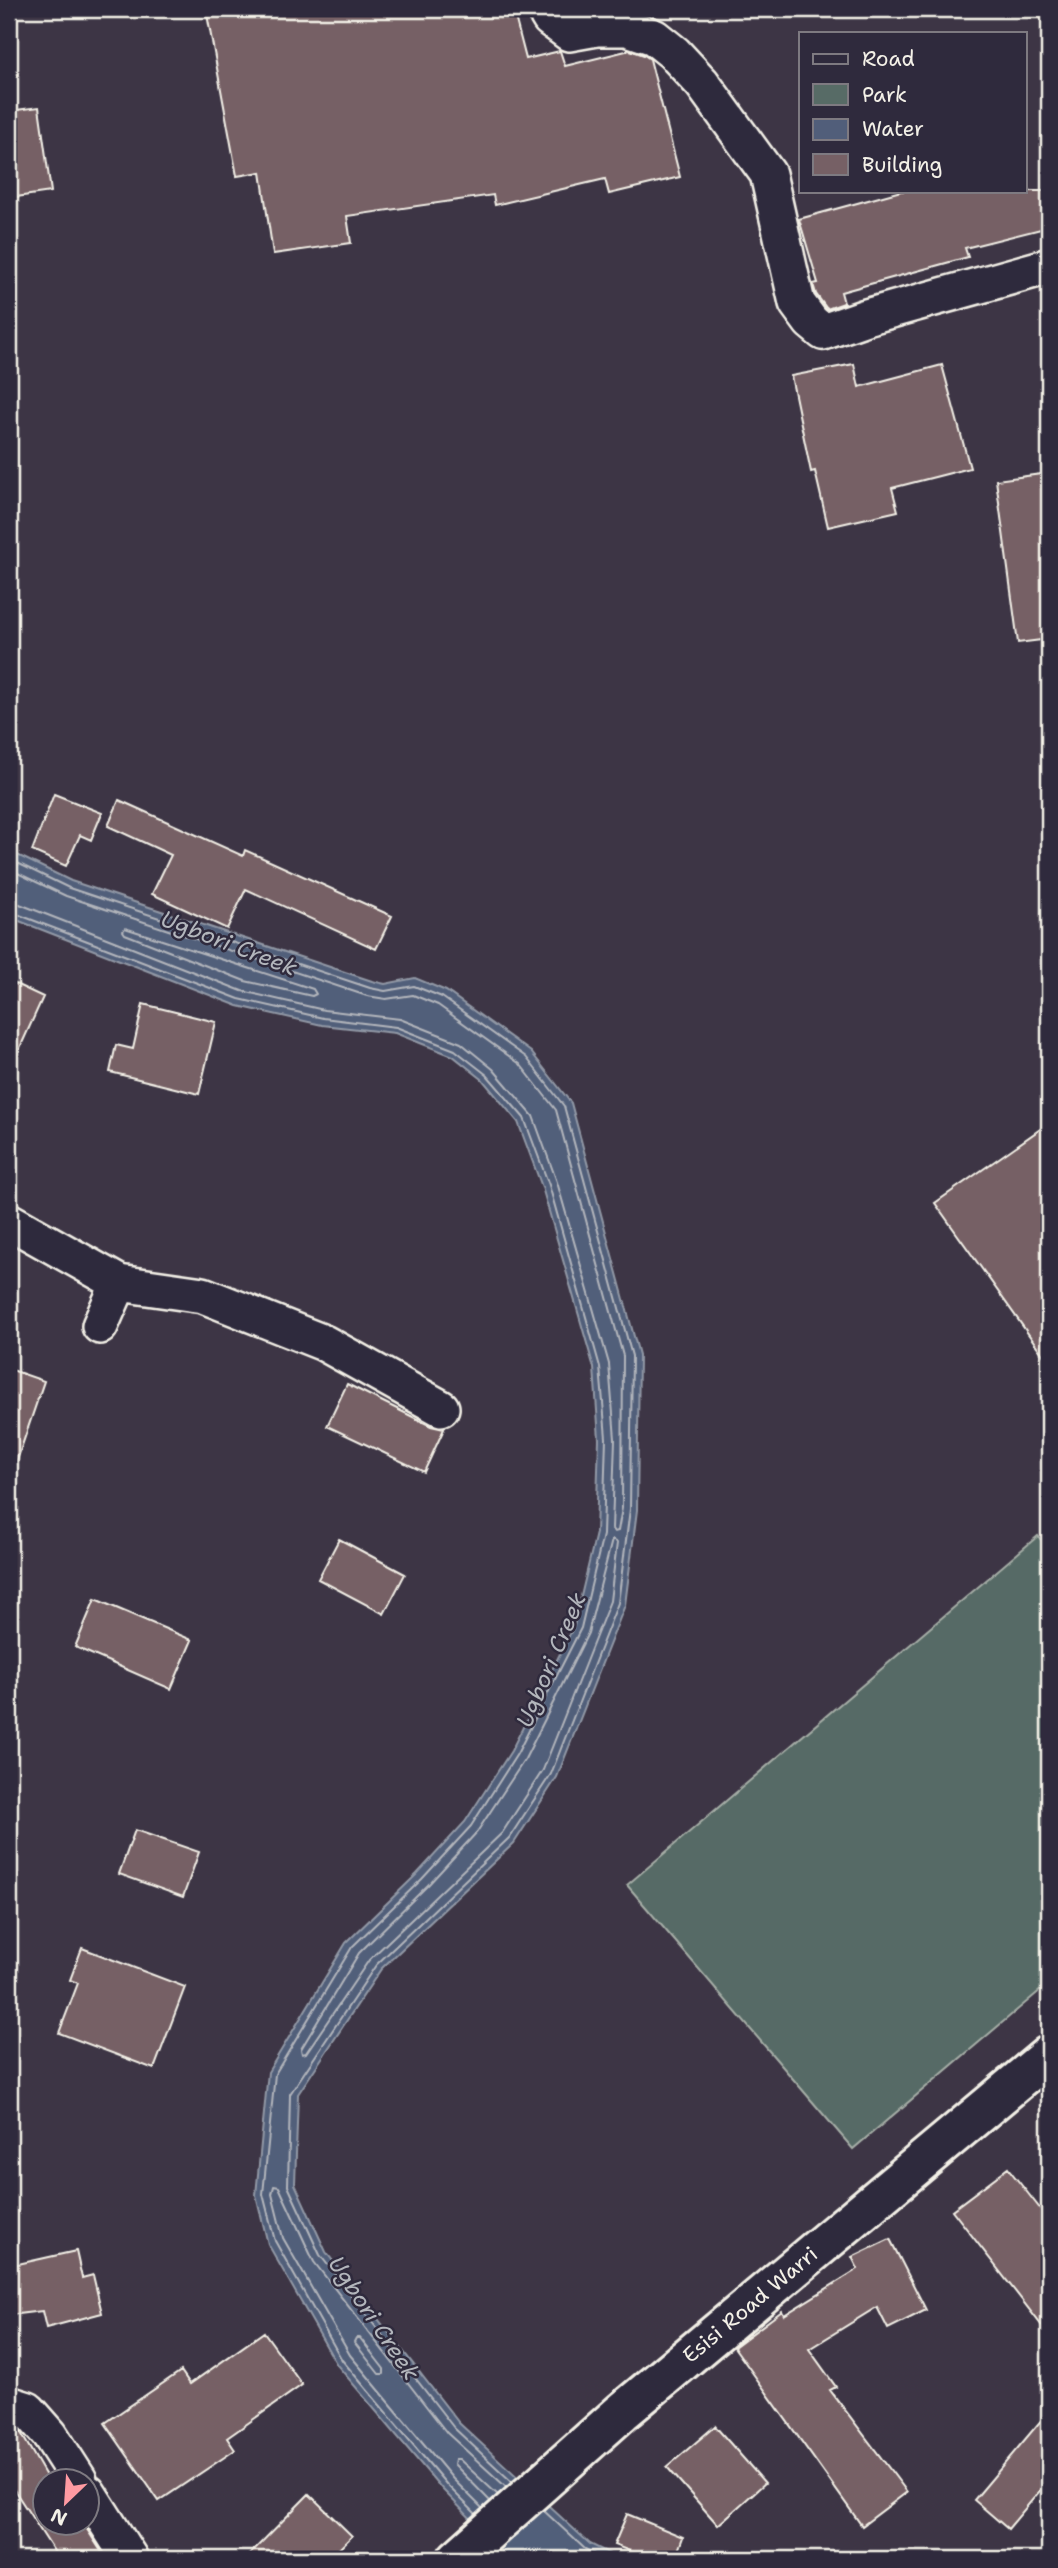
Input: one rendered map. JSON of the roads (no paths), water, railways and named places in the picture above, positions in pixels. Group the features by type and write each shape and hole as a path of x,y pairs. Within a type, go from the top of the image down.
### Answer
{"street":[{"path":"544,9 550,19 569,33 626,28 654,37 674,53 702,83 768,174 797,303 811,322 823,331 1049,266"},
{"path":"9,1222 119,1283 203,1295 324,1343 442,1408"},
{"path":"100,1325 119,1283"},
{"name":"Esisi Road Warri","path":"463,2554 622,2412 1049,2055"},
{"path":"9,2404 28,2410 50,2435 70,2466"},
{"path":"102,2515 130,2559"}],"water":[{"name":"Ugbori Creek","path":"9,851 71,881 372,981 385,984 415,978 446,991 531,1052 571,1103 639,1355 637,1510 625,1605 557,1777 514,1843 381,1969 298,2094 295,2184 326,2252 459,2423 590,2544 620,2559 510,2559 442,2489 337,2365 268,2244 256,2195 268,2072 346,1943 417,1874 465,1822 511,1751 574,1626 596,1533 599,1439 594,1368 542,1187 518,1122 482,1079 453,1056 395,1033 322,1025 238,1006 9,917"}]}
